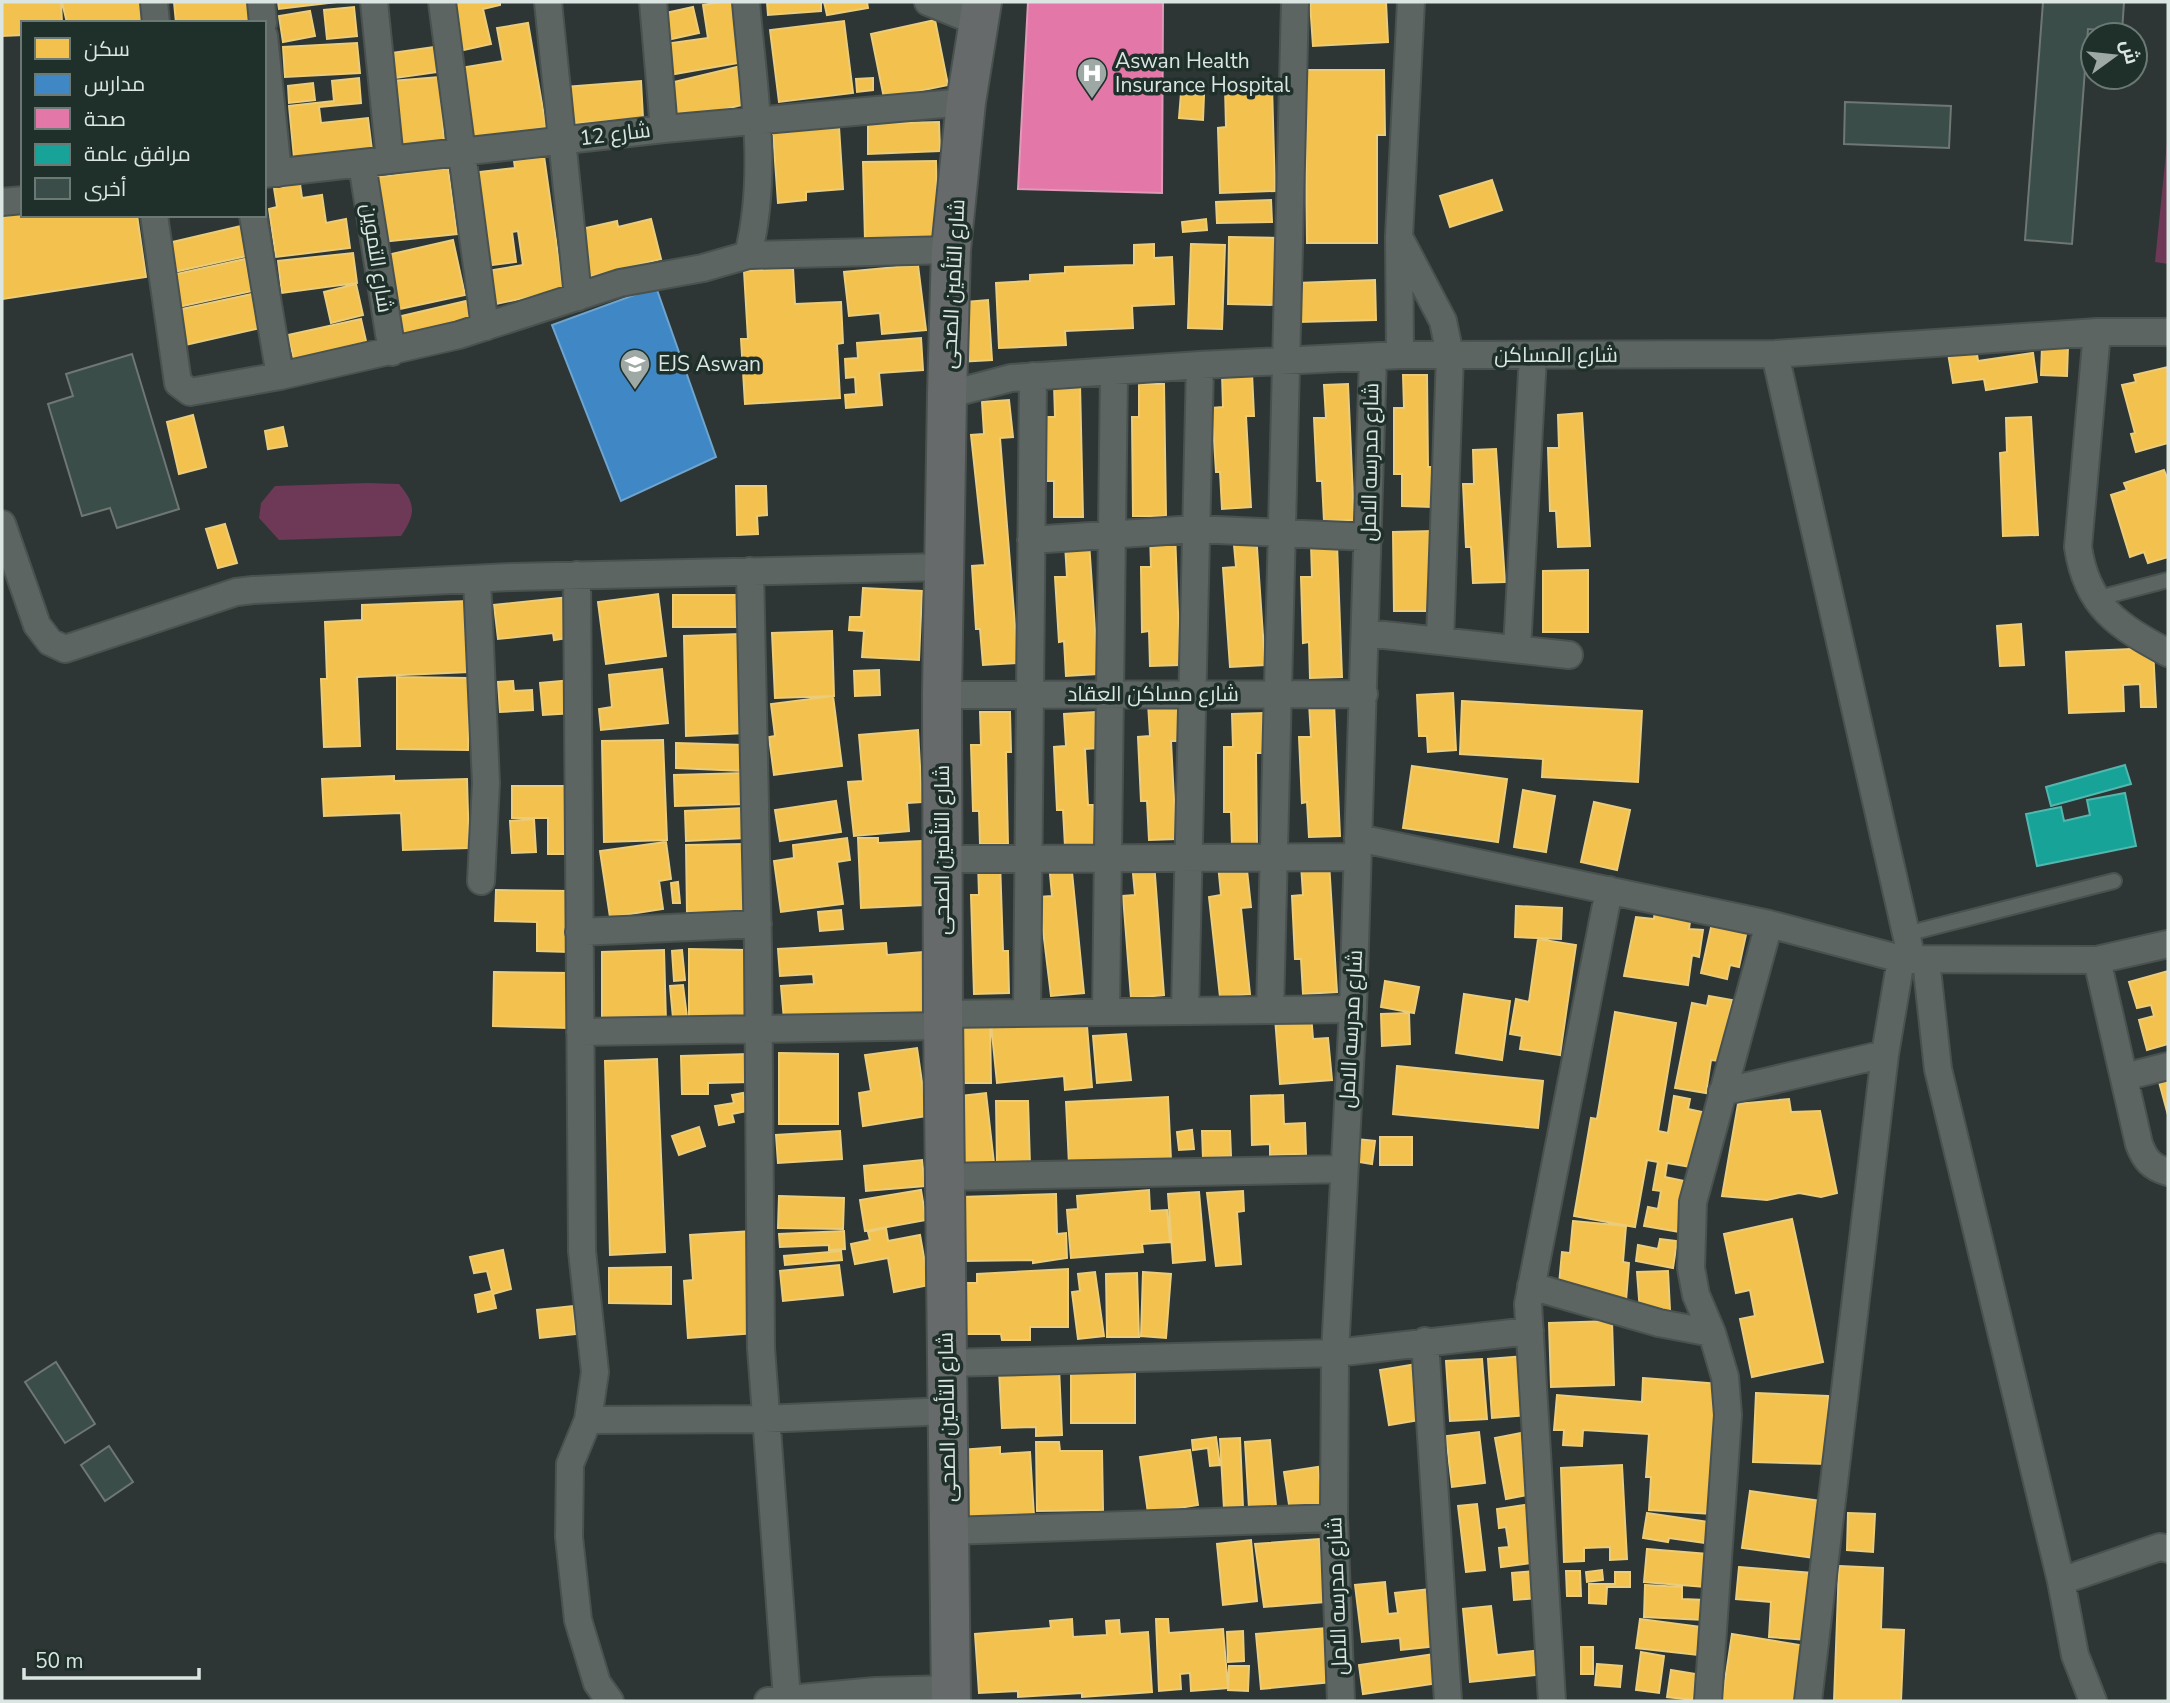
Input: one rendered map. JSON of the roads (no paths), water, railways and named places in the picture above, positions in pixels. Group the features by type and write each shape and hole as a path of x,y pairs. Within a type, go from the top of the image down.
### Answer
{"street":[{"path":"154,2 156,21"},
{"path":"261,2 263,21"},
{"path":"374,2 390,160"},
{"path":"442,2 485,327"},
{"path":"548,2 578,297"},
{"path":"653,2 664,129"},
{"path":"746,2 759,183 755,230 748,255"},
{"path":"929,2 981,13"},
{"path":"1270,1010 1295,2"},
{"path":"1400,355 1399,237 1412,2"},
{"name":"شارع التأمين الصحى","path":"951,1695 942,859 947,395 951,250 966,102 981,13"},
{"path":"266,75 271,174"},
{"name":"شارع 12","path":"271,174 664,129 966,102"},
{"name":"شارع التموين","path":"362,164 392,352"},
{"path":"2,202 21,200"},
{"path":"154,217 178,383 182,389 190,392 392,352 485,327 620,283 703,268 748,255 951,250"},
{"path":"253,217 281,376"},
{"path":"1399,237 1443,321 1450,355 1440,641"},
{"path":"2097,332 2078,547 2087,583 2095,599 2117,623 2168,653"},
{"name":"شارع المساكن","path":"947,395 989,382 1033,376 1200,365 1400,355 1775,354 2097,332 2168,332"},
{"path":"1775,354 1906,934 2062,1581 2084,1698"},
{"path":"1517,649 1533,355"},
{"name":"شارع مدرسه الامل","path":"1341,1701 1334,1518 1335,1353 1353,1009 1373,357"},
{"path":"1185,1011 1200,365"},
{"path":"1106,1012 1114,371"},
{"path":"1027,1013 1033,376"},
{"path":"2,524 37,625 50,642 65,649 236,592 578,575 944,567"},
{"path":"1031,540 1196,529 1369,537"},
{"path":"750,571 758,924 761,1348 777,1700 876,1691 951,1695"},
{"path":"578,575 582,1251 595,1372 588,1420 570,1464 569,1536 578,1620 597,1683 610,1701"},
{"path":"477,579 486,783 481,881"},
{"path":"1366,633 1569,654"},
{"name":"شارع مساكن العقاد","path":"942,695 1364,694"},
{"path":"942,859 1274,857 1357,847 1609,890 1769,924 1913,960 2097,960 2168,944"},
{"path":"1552,1701 1530,1331 1531,1286 1567,1116 1609,890"},
{"path":"579,932 758,924"},
{"path":"1708,1701 1728,1415 1725,1377 1712,1333 1696,1295 1691,1268 1693,1202 1769,924"},
{"path":"1808,1701 1885,1054 1913,960"},
{"path":"2097,960 2144,1158 2156,1168 2168,1172"},
{"path":"580,1032 759,1031 1027,1013 1353,1009"},
{"path":"1722,1092 1885,1054"},
{"path":"2124,1077 2168,1066"},
{"path":"944,1177 1343,1169"},
{"path":"1531,1286 1659,1323 1712,1333"},
{"path":"946,1363 1335,1353 1530,1331"},
{"path":"1424,1341 1448,1701"},
{"path":"588,1420 765,1419 947,1411"},
{"path":"950,1531 1334,1518"},
{"path":"2062,1581 2160,1547 2168,1549"}],"lane":[{"path":"2095,599 2168,580"},
{"path":"1906,934 2114,881"}],"place":[{"name":"Aswan Health Insurance Hospital","path":"1092,100"},
{"name":"EJS Aswan","path":"635,391"}]}
